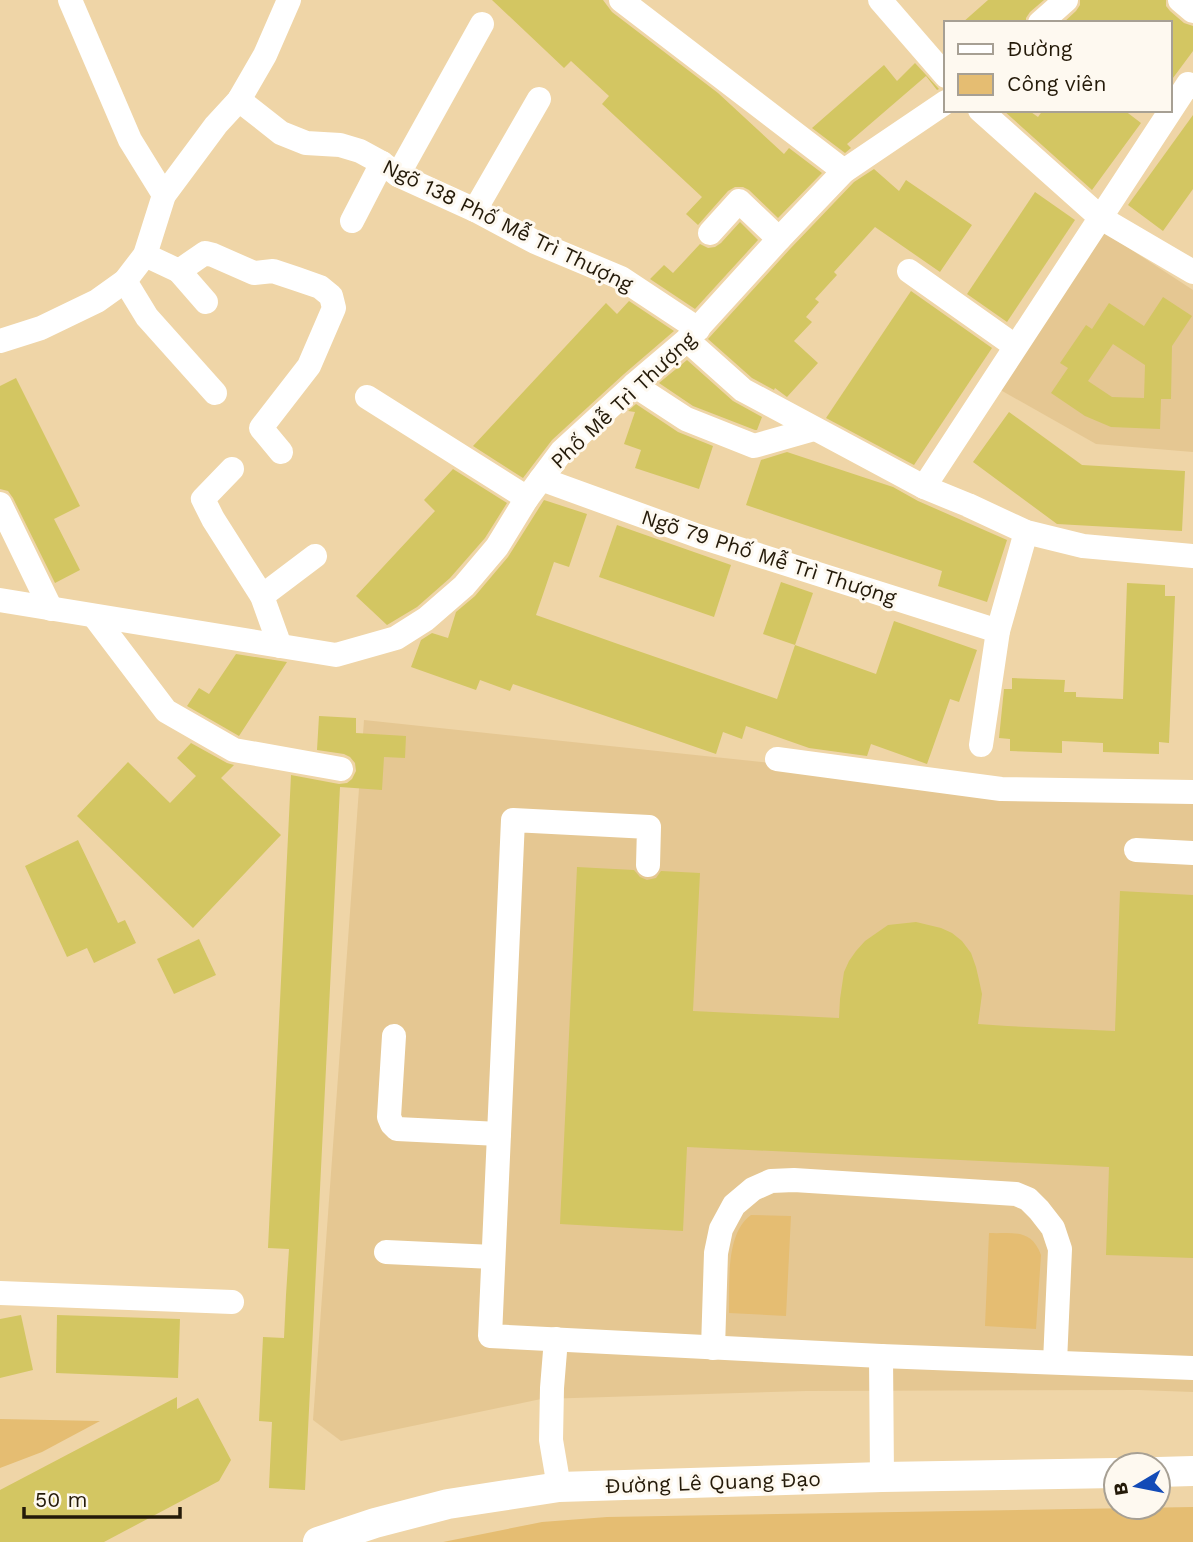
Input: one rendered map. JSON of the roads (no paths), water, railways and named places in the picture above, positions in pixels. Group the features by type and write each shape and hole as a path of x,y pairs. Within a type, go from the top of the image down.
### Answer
{"main road":[{"path":"1172,1472 1193,1471"},
{"name":"Đường Lê Quang Đạo","path":"318,1542 375,1522 448,1504 559,1487 1102,1473"}],"street":[{"path":"70,0 130,140 164,195"},
{"path":"0,341 41,328 97,300 125,281 145,255 164,195 216,125 239,100 265,55 289,0"},
{"path":"621,0 844,172"},
{"path":"880,0 944,74"},
{"path":"1042,21 1066,0"},
{"path":"1180,0 1193,11"},
{"path":"352,221 390,169 482,24"},
{"path":"924,487 1015,346 1190,86"},
{"path":"475,210 539,99"},
{"name":"Ngõ 138 Phố Mễ Trì Thượng","path":"239,100 281,133 306,143 340,145 360,151 390,169 535,242 621,278 693,335 743,390 924,487 1026,532 1083,546 1193,556"},
{"name":"Phố Mễ Trì Thượng","path":"0,600 336,655 396,638 426,619 464,586 497,547 562,451 693,335 779,239 844,172 944,103"},
{"path":"982,112 1101,218 1193,272"},
{"path":"710,233 739,201 779,239"},
{"path":"180,271 205,253 254,272 273,271 320,287 331,296 334,308 309,366 261,428 281,452"},
{"path":"145,255 180,271 206,302"},
{"path":"909,271 1015,346"},
{"path":"125,281 146,317 215,393"},
{"path":"634,385 686,419 754,446 814,429"},
{"name":"Ngõ 79 Phố Mễ Trì Thượng","path":"367,397 534,489 698,536 999,631"},
{"path":"233,469 203,499 262,596 280,646"},
{"path":"0,504 51,609"},
{"path":"981,745 999,631 1026,532"},
{"path":"262,596 315,556"},
{"path":"93,616 166,711 234,750 341,769"},
{"path":"777,759 1001,789 1193,792"},
{"path":"648,865 649,827 513,820 490,1336 881,1356 1193,1368"},
{"path":"1136,850 1193,853"},
{"path":"394,1036 390,1117 397,1129 499,1134"},
{"path":"713,1348 716,1253 721,1229 734,1205 753,1189 771,1181 794,1180 1016,1194 1028,1199 1053,1227 1060,1249 1055,1362"},
{"path":"386,1252 493,1257"},
{"path":"0,1293 232,1301"},
{"path":"556,1339 551,1440 559,1487"},
{"path":"881,1356 882,1477"}]}
